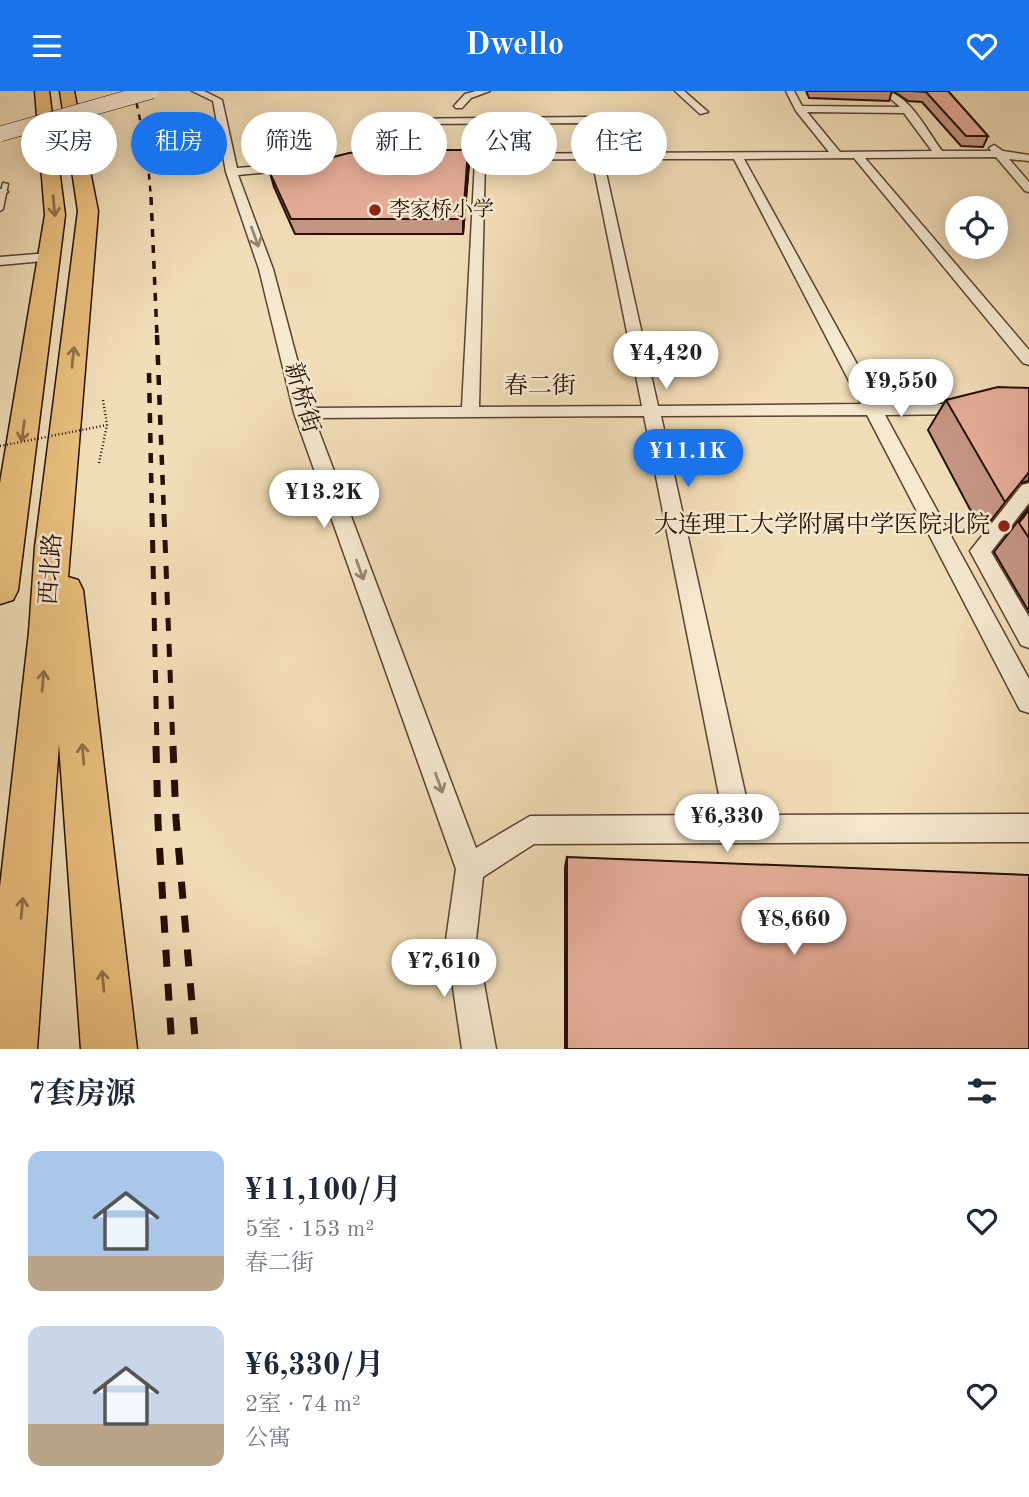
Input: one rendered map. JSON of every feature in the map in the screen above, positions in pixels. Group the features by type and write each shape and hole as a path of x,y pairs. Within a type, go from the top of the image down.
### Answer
{"highway":[{"name":"西北路","path":"1,581 55,215 42,91"},
{"name":"西北路","path":"9,1049 48,632 52,547 88,211 67,91"},
{"path":"52,547 68,599 109,1049"}],"main road":[{"path":"0,132 138,91"},
{"path":"0,132 152,91"}],"street":[{"name":"新桥街","path":"196,91 218,100 232,172 266,269 303,413 470,869"},
{"path":"459,106 468,96 486,91"},
{"path":"679,91 703,112"},
{"path":"790,91 799,109 837,155"},
{"path":"886,91 899,100 939,154"},
{"path":"799,109 905,110"},
{"path":"989,143 1029,189"},
{"path":"667,156 998,154 1029,158"},
{"path":"737,155 1029,702"},
{"path":"857,155 1029,361"},
{"path":"232,172 241,171"},
{"path":"470,412 479,175"},
{"path":"605,175 740,829"},
{"path":"0,261 49,257"},
{"name":"春二街","path":"303,413 990,409"},
{"path":"1029,490 980,551 1029,638"},
{"path":"479,1049 461,940 470,869 530,831 1029,828"}],"lane":[{"path":"0,209 2,189"}],"path":[{"path":"99,463 107,425 103,400"},
{"path":"0,446 107,425"}],"building":[{"path":"911,91 948,91 988,136 966,136 926,92"},
{"name":"李家桥小学","path":"447,150 461,150 461,175 466,175 463,219 291,219 271,175 337,175 337,156 349,153 351,175 447,175"},
{"path":"998,387 1029,388 1029,472 1005,502 946,400"},
{"path":"1029,510 1029,538 1019,523"},
{"path":"567,857 1029,875 1029,1049 567,1049"}],"railway":[{"path":"134,91 147,153 151,198"},
{"path":"151,197 157,336"},
{"path":"157,335 164,516"},
{"path":"149,373 152,516"},
{"path":"152,514 157,748"},
{"path":"164,514 173,748"},
{"path":"156,746 172,1049"},
{"path":"173,746 176,819 196,1049"}],"place":[{"name":"李家桥小学","path":"375,210"},
{"name":"大连理工大学附属中学医院北院","path":"1004,526"}]}
